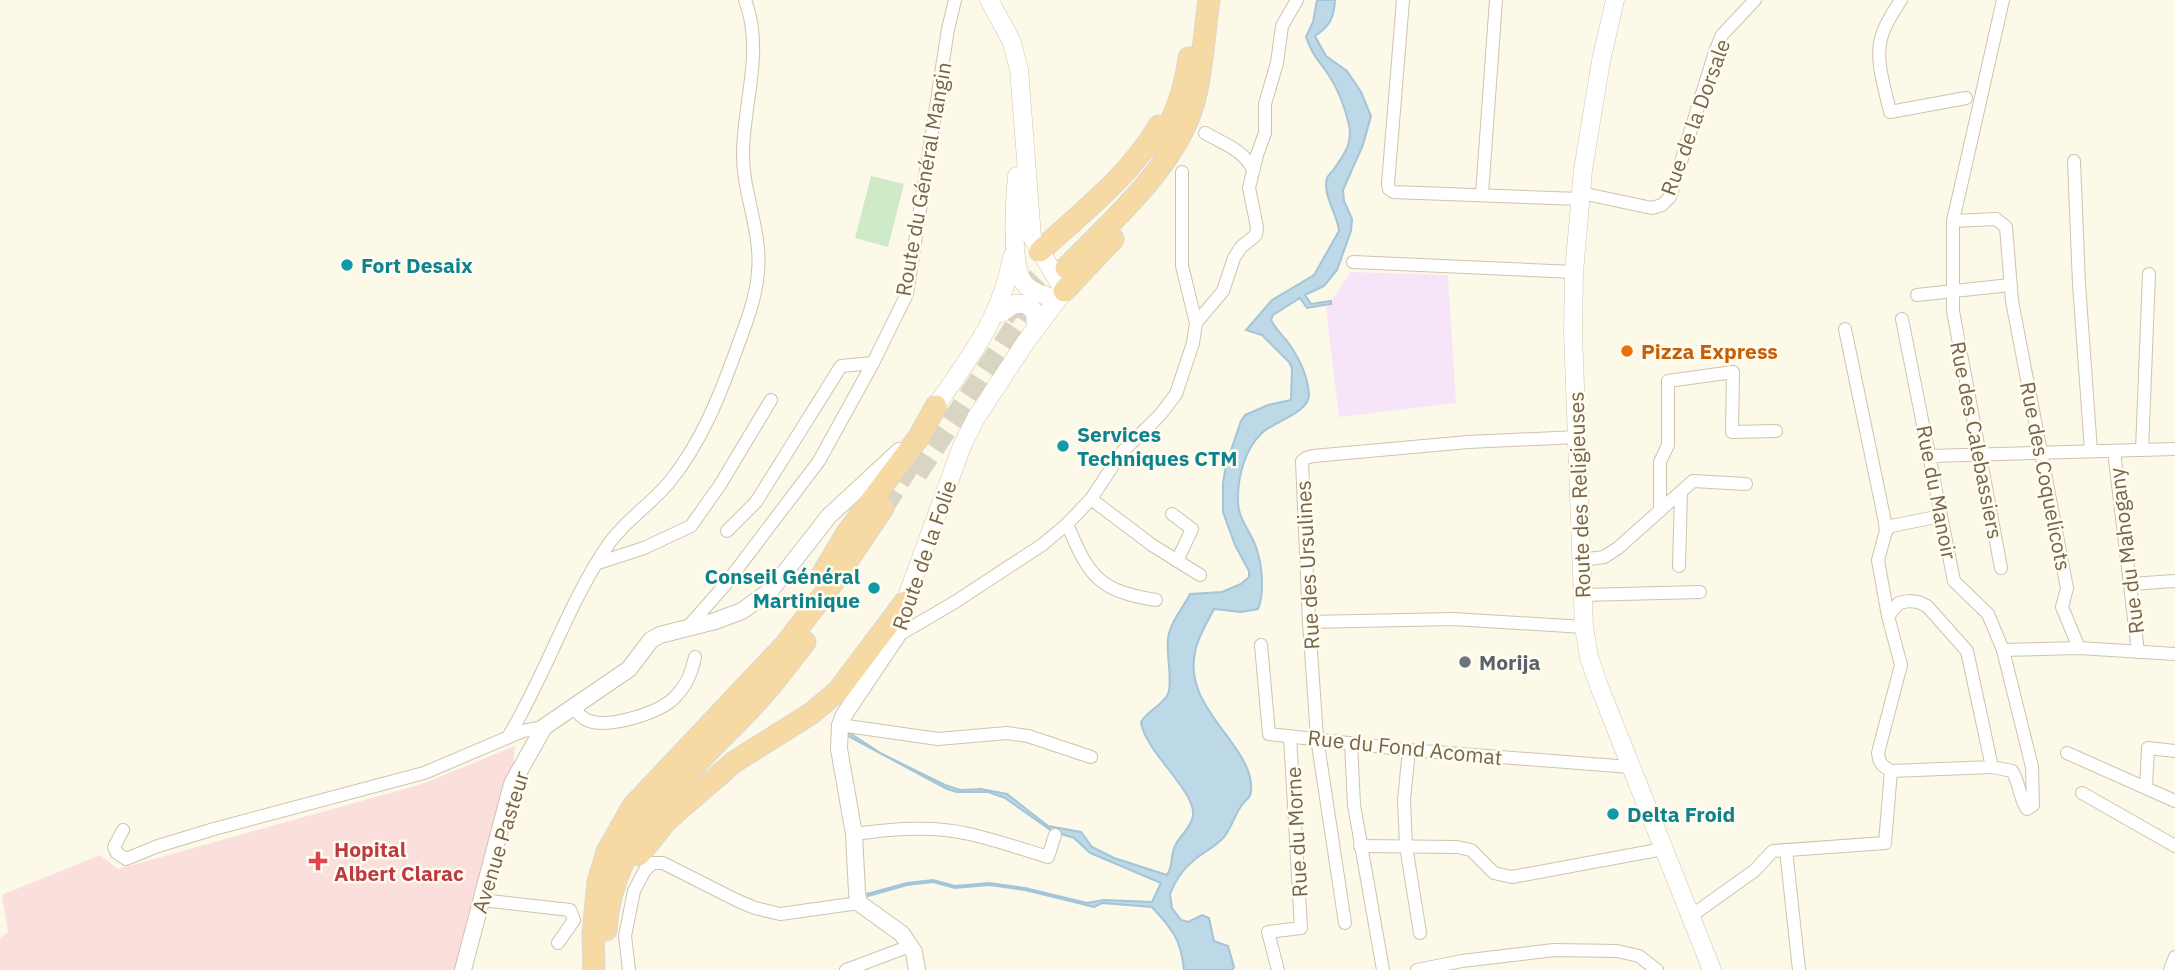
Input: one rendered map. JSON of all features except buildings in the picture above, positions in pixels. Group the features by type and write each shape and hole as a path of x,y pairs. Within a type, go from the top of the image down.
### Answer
{"highway":[{"path":"1054,259 1152,138 1170,107 1187,71 1197,0"},
{"path":"1061,295 1148,199 1196,129 1209,0"},
{"path":"1054,259 1105,230 1196,129"},
{"path":"746,687 806,602 847,533 919,437 936,406"},
{"path":"594,970 593,933 598,882 607,852 633,806 785,645 888,509 858,569 769,689 678,783 646,822 625,858 608,912 608,970"},
{"path":"608,912 628,869 667,820 734,762 812,713 838,691 905,602"},
{"path":"874,644 897,636"}],"main road":[{"path":"989,0 1016,52 1032,237 1054,259 1061,295 1033,291 1023,282 1019,275 1015,240"},
{"name":"Route des Religieuses","path":"1615,0 1601,61 1580,196 1574,272 1573,333 1584,627 1589,657 1630,767 1712,970"},
{"path":"936,406 981,339 1002,300 1008,281 1015,240 1021,109"},
{"path":"981,339 1001,313 1019,275 1054,259"},
{"name":"Route de la Folie","path":"905,602 962,446 976,418 1061,295"},
{"path":"1001,313 1014,304 1026,303 1035,312 1036,329"}],"street":[{"path":"508,737 525,709 562,626 617,533 670,481 697,441 721,392 751,311 758,259 744,179 743,151 755,40 752,19 745,0"},
{"name":"Route du Général Mangin","path":"687,629 725,585 818,461 873,363 907,294 948,29 955,0"},
{"name":"Rue de la Dorsale","path":"1403,0 1389,189 1393,192 1580,196 1652,208 1662,205 1670,197 1722,35 1755,0"},
{"path":"1482,194 1496,0"},
{"path":"1901,0 1882,32 1879,48 1890,112 1966,98"},
{"name":"Rue des Calebassiers","path":"2001,568 1953,312 1953,221 2003,0"},
{"path":"1196,323 1223,291 1234,258 1241,247 1256,235 1257,227 1249,187 1265,133 1265,104 1277,63 1282,26 1294,4"},
{"path":"1196,129 1240,152 1253,170"},
{"path":"2074,161 2079,284 2091,452"},
{"path":"897,636 1012,565 1067,524 1091,499 1122,452 1160,415 1176,394 1193,342 1196,323 1182,266 1182,173"},
{"name":"Rue des Coquelicots","path":"1953,221 1996,219 2006,227 2012,301 2067,588 2062,607 2079,648"},
{"path":"1353,262 1574,272"},
{"path":"2142,450 2149,274"},
{"path":"1917,295 2010,285"},
{"name":"Rue du Manoir","path":"1902,319 1954,580 1988,614 2003,650 2032,767 2033,805 2027,809 2023,803 2012,771 1992,767"},
{"path":"1844,330 1886,531 1878,560 1888,616 1901,665 1878,753 1879,760 1883,767 1891,771 1992,767 1967,651 1927,606 1919,602 1899,603 1888,616"},
{"path":"727,531 756,502 841,366 873,363"},
{"path":"1660,511 1660,462 1668,444 1668,381 1733,372 1732,432 1776,431"},
{"path":"598,563 644,548 691,526 720,485 771,400"},
{"name":"Avenue Pasteur","path":"463,970 512,784 538,727 629,669 651,640 742,611 767,595 829,516 895,456 936,406"},
{"name":"Rue des Ursulines","path":"1345,923 1317,738 1302,461 1306,457 1468,442 1578,437"},
{"path":"1930,456 2175,449"},
{"name":"Rue du Mahogany","path":"2114,451 2138,652"},
{"path":"1581,560 1604,557 1611,553 1693,481 1746,484"},
{"path":"1679,566 1681,492"},
{"path":"1091,499 1200,575"},
{"path":"1172,514 1192,529 1177,561"},
{"path":"1886,531 1891,526 1941,516"},
{"path":"1067,524 1082,560 1100,581 1128,596 1156,600"},
{"path":"2130,584 2175,581"},
{"path":"1582,595 1700,592"},
{"name":"Route de la Folie","path":"859,903 856,892 855,834 839,749 840,725 847,708 897,636 905,602"},
{"path":"1309,622 1453,619 1584,627"},
{"name":"Rue du Fond Acomat","path":"1261,645 1269,734 1409,750 1630,767"},
{"path":"2003,650 2079,648 2175,654"},
{"path":"573,706 586,720 599,723 628,719 663,707 675,698 684,686 695,657"},
{"path":"123,830 114,847 117,853 126,859 214,829 414,776 538,727 525,709"},
{"path":"840,725 938,739 1007,733 1028,736 1091,757"},
{"name":"Rue du Morne","path":"1278,970 1268,932 1301,928 1290,736"},
{"path":"1351,743 1354,805 1383,970"},
{"path":"2146,787 2148,748 2175,751"},
{"path":"1409,750 1404,800 1406,846 1420,933"},
{"path":"2067,752 2175,801"},
{"path":"1691,919 1698,911 1754,872 1773,851 1885,843 1891,771"},
{"path":"2082,793 2175,846"},
{"path":"855,834 905,830 967,833 1048,857 1055,835"},
{"path":"1360,846 1457,847 1471,850 1494,873 1512,877 1663,849"},
{"path":"1786,850 1799,970"},
{"path":"629,970 625,936 632,900 645,870 658,862 736,900 780,914 859,903 902,934 914,952 917,970"},
{"path":"482,900 570,910 574,920 558,943"},
{"path":"846,970 910,946"},
{"path":"1417,970 1462,961 1554,950 1617,951 1639,956 1657,970"},
{"path":"2170,970 2175,957"}],"shaded area":[{"path":"1351,272 1448,275 1456,403 1339,417 1326,308"},
{"name":"Hopital Albert Clarac","path":"515,746 512,784 463,970 0,970 0,938 8,932 2,895 100,855 118,869 422,784"}],"green space":[{"path":"871,176 904,184 888,247 855,238"}],"water":[{"path":"1317,0 1335,0 1330,21 1315,36 1326,56 1347,71 1361,92 1371,116 1363,145 1343,190 1344,201 1352,219 1351,231 1337,270 1324,286 1305,295 1311,304 1331,301 1331,304 1307,308 1300,298 1273,315 1271,320 1299,359 1309,395 1297,412 1266,430 1255,440 1241,472 1238,505 1260,561 1262,586 1258,609 1241,612 1214,609 1196,648 1194,670 1198,690 1207,708 1242,758 1249,775 1251,792 1224,837 1186,867 1170,894 1172,908 1181,920 1188,922 1202,915 1209,918 1214,941 1228,946 1234,967 1232,970 1184,970 1181,950 1174,935 1152,907 1102,903 1094,907 1025,890 989,885 955,888 933,882 907,885 868,896 867,894 907,883 933,880 955,886 989,883 1025,888 1087,903 1104,900 1152,902 1161,883 1090,853 1074,838 1052,831 1005,798 988,792 957,792 947,789 846,735 848,732 882,754 945,785 960,790 981,789 1007,794 1048,826 1081,832 1092,847 1114,858 1167,875 1174,848 1192,820 1192,806 1151,746 1141,722 1168,694 1169,633 1190,594 1222,592 1241,584 1249,577 1249,571 1235,545 1223,512 1226,465 1245,415 1268,405 1291,400 1292,368 1262,335 1246,330 1272,300 1314,275 1339,231 1326,185 1328,177 1347,148 1350,131 1338,92 1313,54 1306,37 1313,22"}],"tunnel":[{"path":"1004,317 1056,259"},
{"path":"917,474 1029,305"},
{"path":"883,508 917,453"}],"place":[{"name":"Fort Desaix","path":"347,265"},
{"name":"Pizza Express","path":"1627,351"},
{"name":"Services Techniques CTM","path":"1063,446"},
{"name":"Conseil Général Martinique","path":"874,588"},
{"name":"Morija","path":"1465,662"},
{"name":"Delta Froid","path":"1613,814"},
{"name":"Hopital Albert Clarac","path":"318,861"}]}
